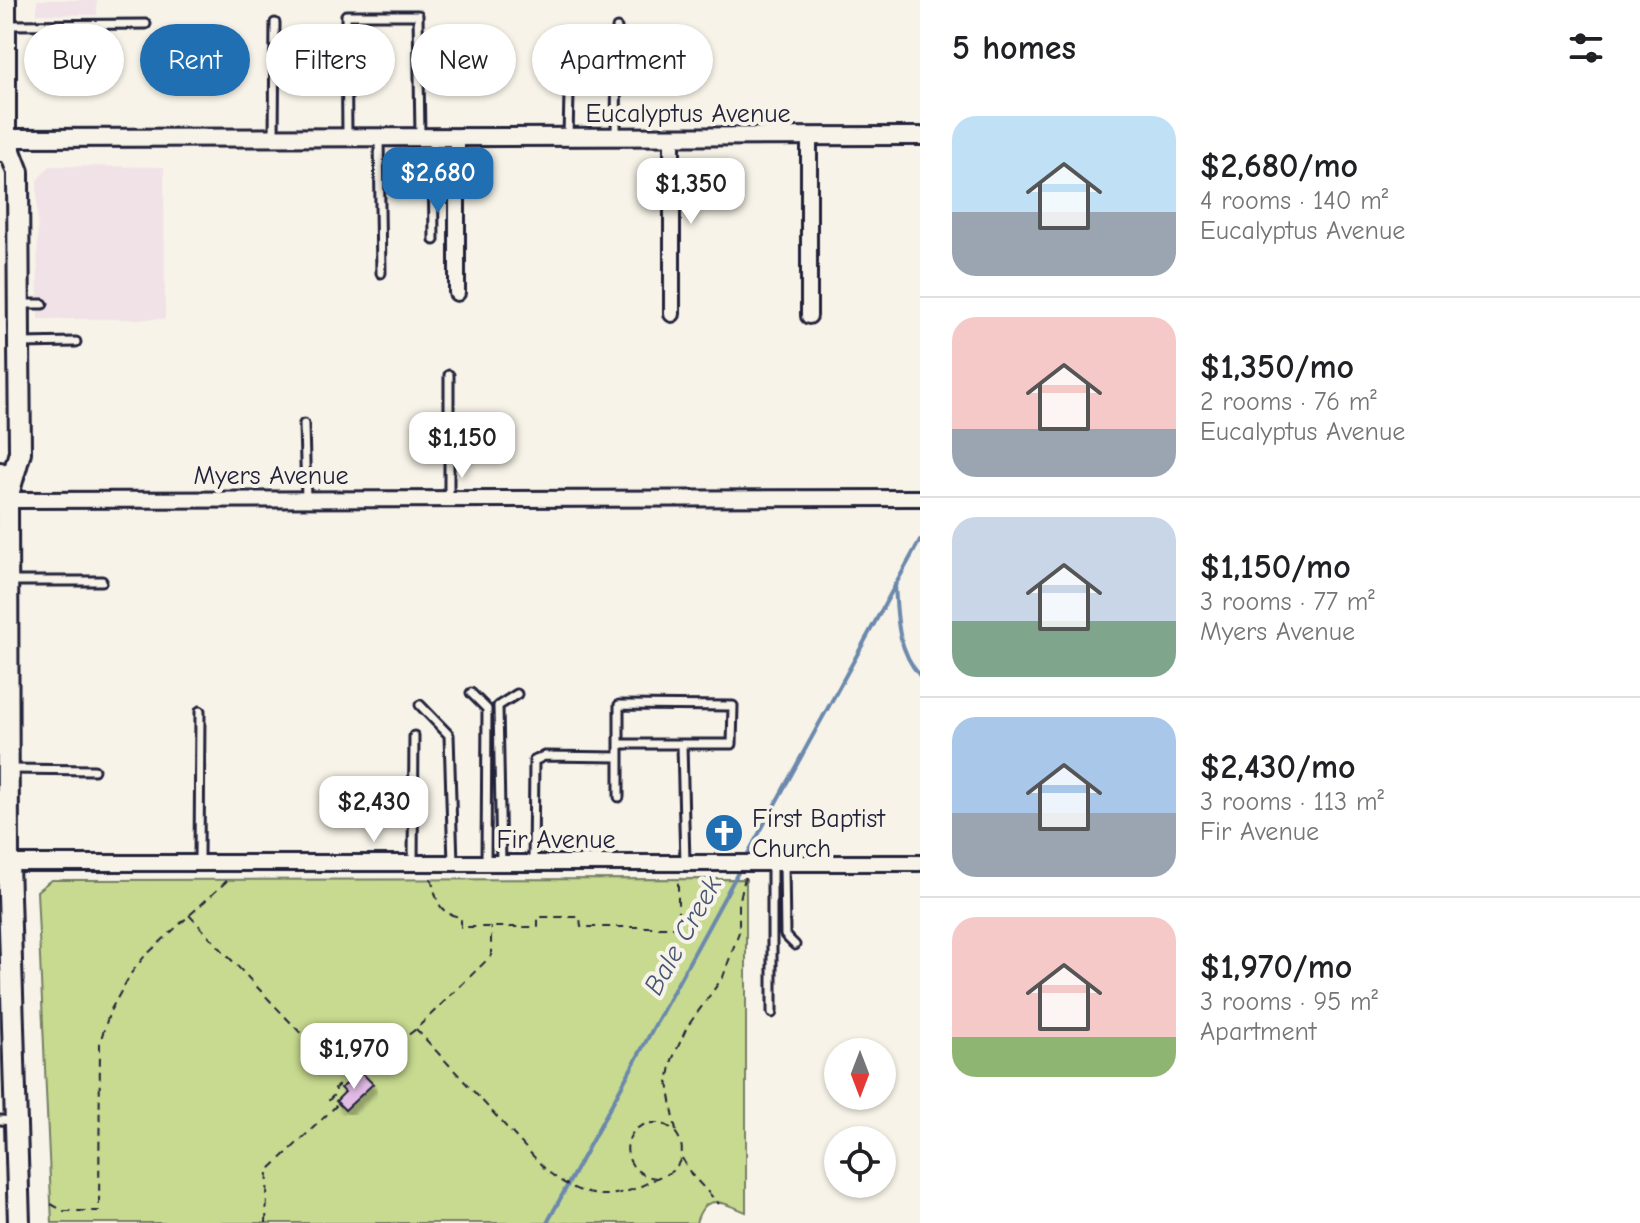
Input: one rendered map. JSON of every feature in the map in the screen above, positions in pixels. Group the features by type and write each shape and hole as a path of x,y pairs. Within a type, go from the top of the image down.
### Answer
{"main road":[{"path":"5,0 2,146 18,172 20,452 7,500"},
{"path":"0,473 7,500 8,769 4,863 8,1120 19,1223"}],"street":[{"name":"Eucalyptus Avenue","path":"2,146 274,138 920,136"},
{"path":"672,137 672,314"},
{"path":"809,137 809,316"},
{"path":"457,138 457,293"},
{"name":"Myers Avenue","path":"7,500 918,498"},
{"name":"Fir Avenue","path":"4,863 533,863 683,870 747,868 778,863 920,863"}],"lane":[{"path":"347,138 346,15 418,15 434,240"},
{"path":"274,138 275,23"},
{"path":"5,25 140,24"},
{"path":"568,137 569,96"},
{"path":"616,96 616,137"},
{"path":"379,138 381,273"},
{"path":"18,304 43,304"},
{"path":"19,343 76,342"},
{"path":"449,375 449,499"},
{"path":"304,424 306,499"},
{"path":"7,581 102,581"},
{"path":"471,693 487,709 493,863"},
{"path":"493,863 498,706 517,694"},
{"path":"420,705 449,735 453,863"},
{"path":"619,744 732,744 733,706 619,705 619,744 619,797"},
{"path":"199,863 200,711"},
{"path":"413,863 414,736"},
{"path":"682,744 683,870"},
{"path":"533,863 534,761 544,756 619,757"},
{"path":"8,769 94,770"},
{"path":"778,863 785,935 795,945"},
{"path":"772,1013 778,863"}],"path":[{"path":"676,1133 668,1083 672,1060 687,1027 723,977 741,924 739,904 747,868"},
{"path":"431,878 437,903 446,913 461,917 461,927 538,927 538,917 580,917 581,927 678,927 678,882 683,870"},
{"path":"51,1204 64,1211 99,1211 100,1042 110,1011 144,957 230,878"},
{"path":"189,915 345,1082"},
{"path":"266,1223 268,1171 336,1106 329,1100 337,1092 335,1088 416,1029 491,956 491,927"},
{"path":"416,1029 554,1177 583,1193 597,1196 613,1194 649,1184 672,1172 682,1155"},
{"path":"656,1178 647,1177 633,1168 628,1160 627,1143 637,1129 652,1123 669,1127 676,1133 691,1174 719,1204"},
{"path":"676,1153 682,1155"}],"shaded area":[{"path":"37,0 97,0 97,15 37,14"},
{"path":"50,166 164,167 165,319 38,319 37,180"}],"green space":[{"path":"746,879 746,1212 716,1202 705,1206 696,1223 52,1223 37,891 51,880"}],"building":[{"path":"362,1073 373,1084 345,1110 336,1101 345,1092 341,1088"}],"waterway":[{"name":"Bale Creek","path":"745,859 920,540"},
{"path":"895,584 903,644 920,676"},
{"name":"Bale Creek","path":"547,1223 741,867"}],"place":[{"name":"First Baptist Church","path":"724,833"}]}
